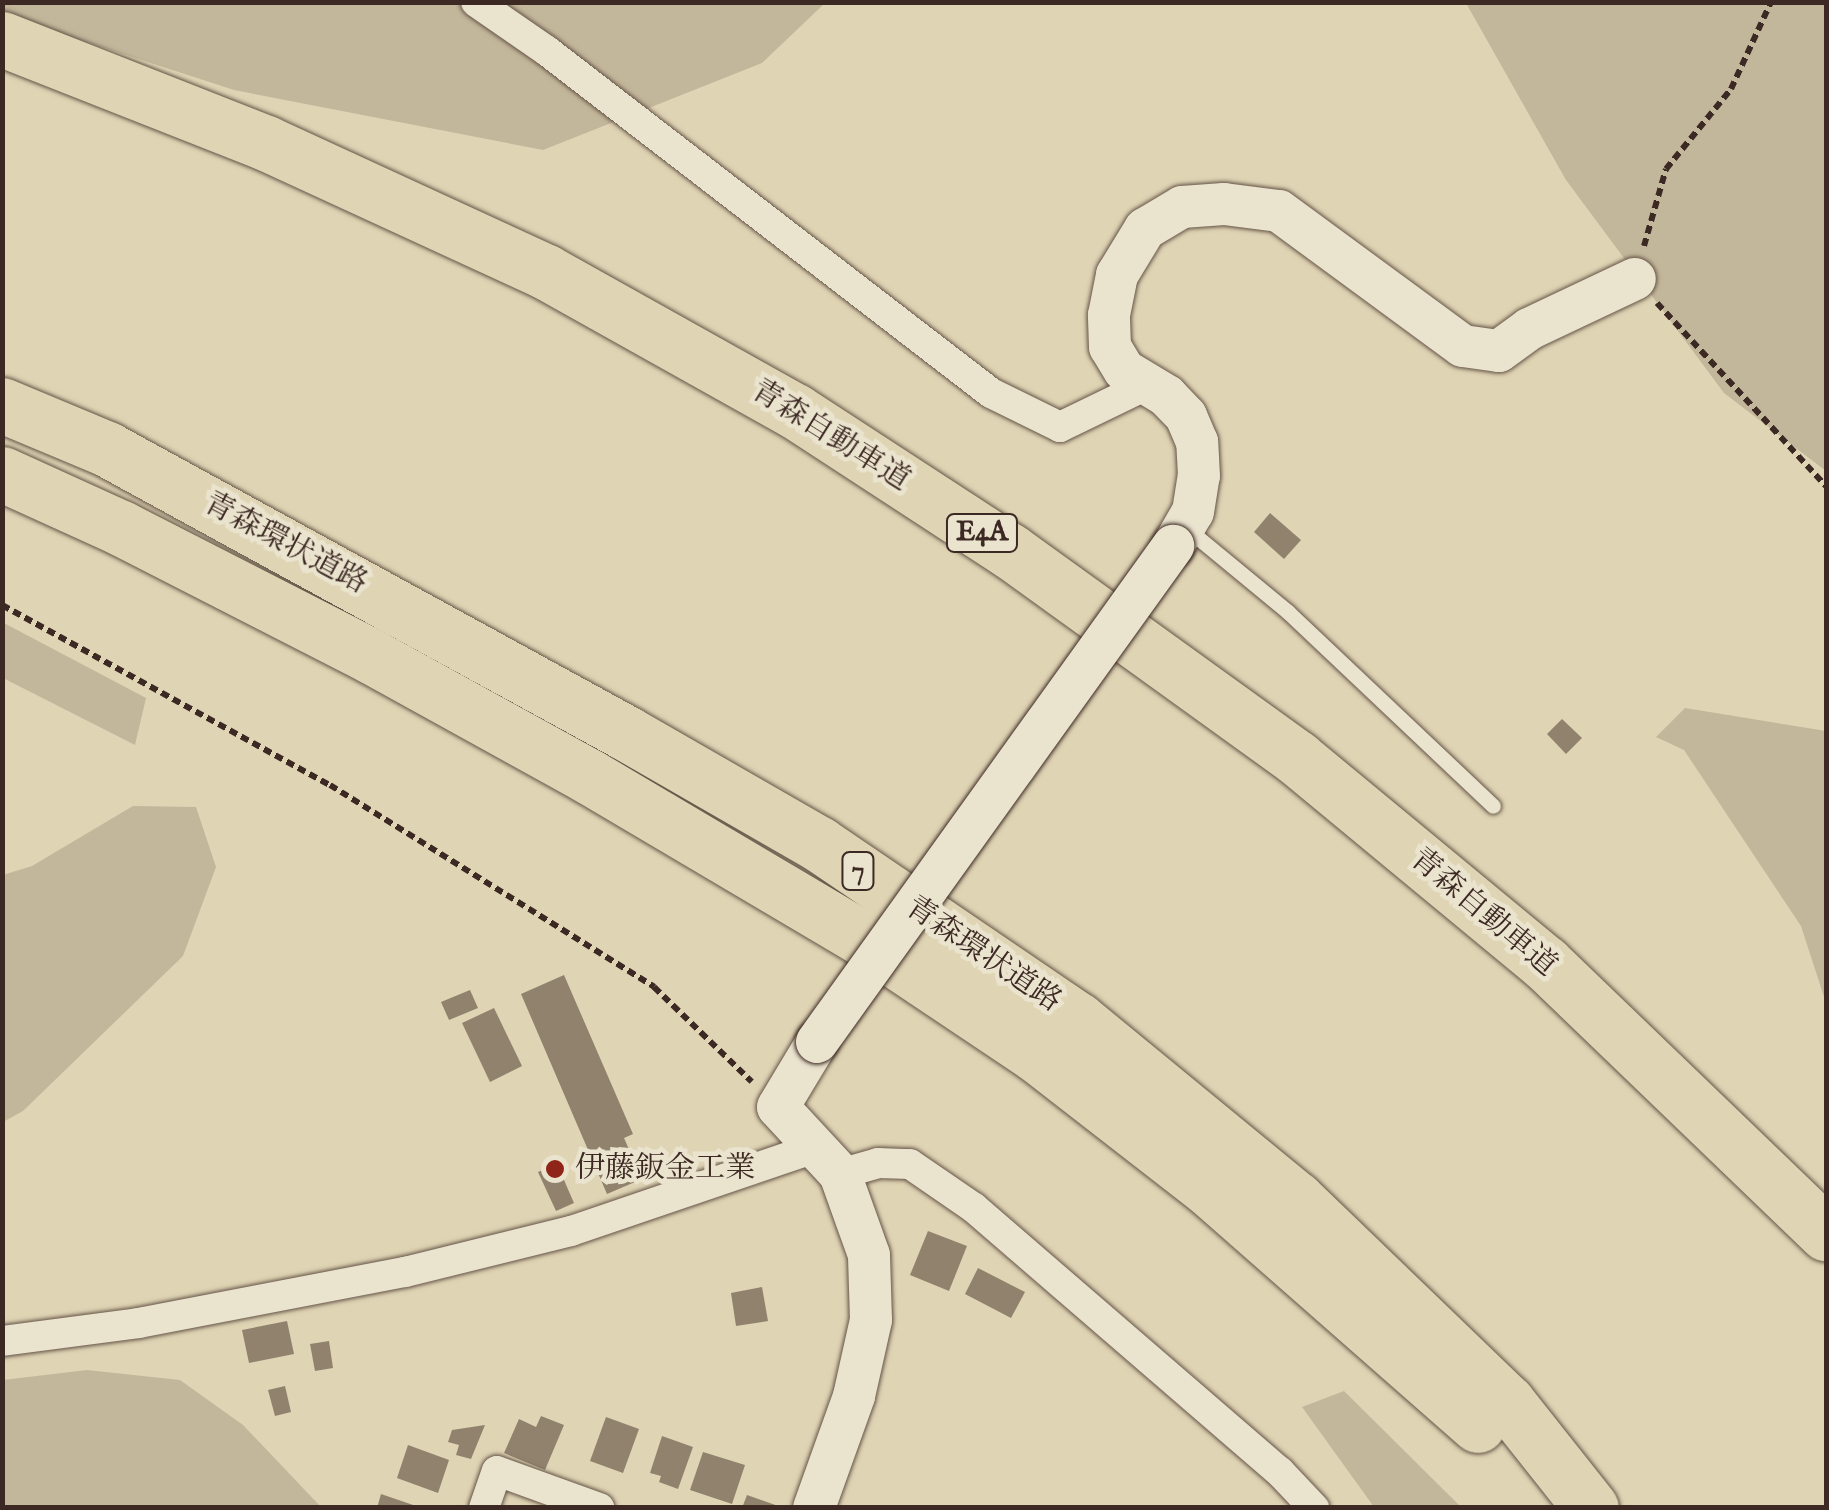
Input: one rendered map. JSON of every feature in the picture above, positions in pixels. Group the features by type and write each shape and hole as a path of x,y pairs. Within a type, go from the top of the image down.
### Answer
{"highway":[{"name":"青森自動車道","path":"2,39 266,143 546,272 795,411 993,540 1297,758 1546,963 1826,1233"},
{"name":"青森環状道路","path":"2,405 124,458 626,733 819,844 1078,1020 1310,1212 1507,1402 1591,1508"},
{"name":"青森環状道路","path":"2,474 121,528 371,656 590,777 858,936 1034,1053 1208,1188 1421,1372 1562,1508"}],"street":[{"path":"476,2 547,51 991,393 1060,428 1144,386"},
{"path":"814,1508 854,1396 871,1320 869,1254 828,1161 778,1107 817,1042 1193,512 1199,476 1197,442 1186,416 1166,396 1144,386 1124,370 1110,347 1109,315 1117,275 1145,229 1182,207 1224,204 1279,211 1463,346 1500,351 1529,329 1635,279"},
{"path":"2,1340 139,1324 405,1272 828,1161 910,1164 974,1208 1280,1472 1314,1508"},
{"path":"484,1508 497,1471 600,1508"}],"lane":[{"path":"1179,536 1288,612 1493,806"}],"path":[{"path":"1772,2 1730,89 1666,169 1635,279 1826,486"},
{"path":"2,605 330,786 654,986 778,1107"}],"shaded area":[{"path":"2,3 825,3 762,63 543,150 234,90 3,15"},
{"path":"1466,3 1826,3 1826,471 1724,393 1566,180"},
{"path":"2,622 146,698 135,745 3,678"},
{"path":"1685,708 1826,731 1826,1003 1801,926 1684,750 1656,737"},
{"path":"133,806 196,807 216,867 183,956 23,1111 3,1122 3,875 32,866"},
{"path":"87,1370 180,1380 243,1425 321,1507 3,1507 3,1380"},
{"path":"1344,1391 1461,1507 1374,1507 1302,1407"}],"building":[{"path":"1270,513 1301,540 1284,559 1254,532"},
{"path":"1562,719 1582,738 1566,754 1547,734"},
{"path":"564,975 633,1134 624,1138 642,1179 607,1194 521,994"},
{"path":"470,990 478,1008 449,1020 441,1002"},
{"path":"494,1008 522,1066 490,1082 462,1023"},
{"path":"557,1164 574,1203 556,1211 538,1172"},
{"path":"928,1231 967,1246 949,1291 910,1275"},
{"path":"978,1268 1025,1292 1011,1318 965,1294"},
{"path":"762,1287 768,1321 736,1326 731,1293"},
{"path":"287,1321 294,1354 249,1363 242,1330"},
{"path":"329,1341 333,1368 315,1371 310,1344"},
{"path":"285,1386 291,1412 275,1416 268,1390"},
{"path":"541,1416 564,1425 545,1470 504,1453 519,1419 536,1427"},
{"path":"606,1417 639,1429 623,1473 590,1461"},
{"path":"485,1425 471,1459 456,1455 459,1445 448,1442 452,1430"},
{"path":"662,1436 693,1447 678,1489 659,1482 661,1476 650,1473"},
{"path":"408,1445 449,1460 438,1493 397,1478"},
{"path":"703,1452 745,1465 732,1504 690,1490"},
{"path":"381,1494 419,1507 377,1508"},
{"path":"747,1495 781,1507 781,1508 742,1508"}],"place":[{"name":"伊藤鈑金工業","path":"555,1169"}]}
